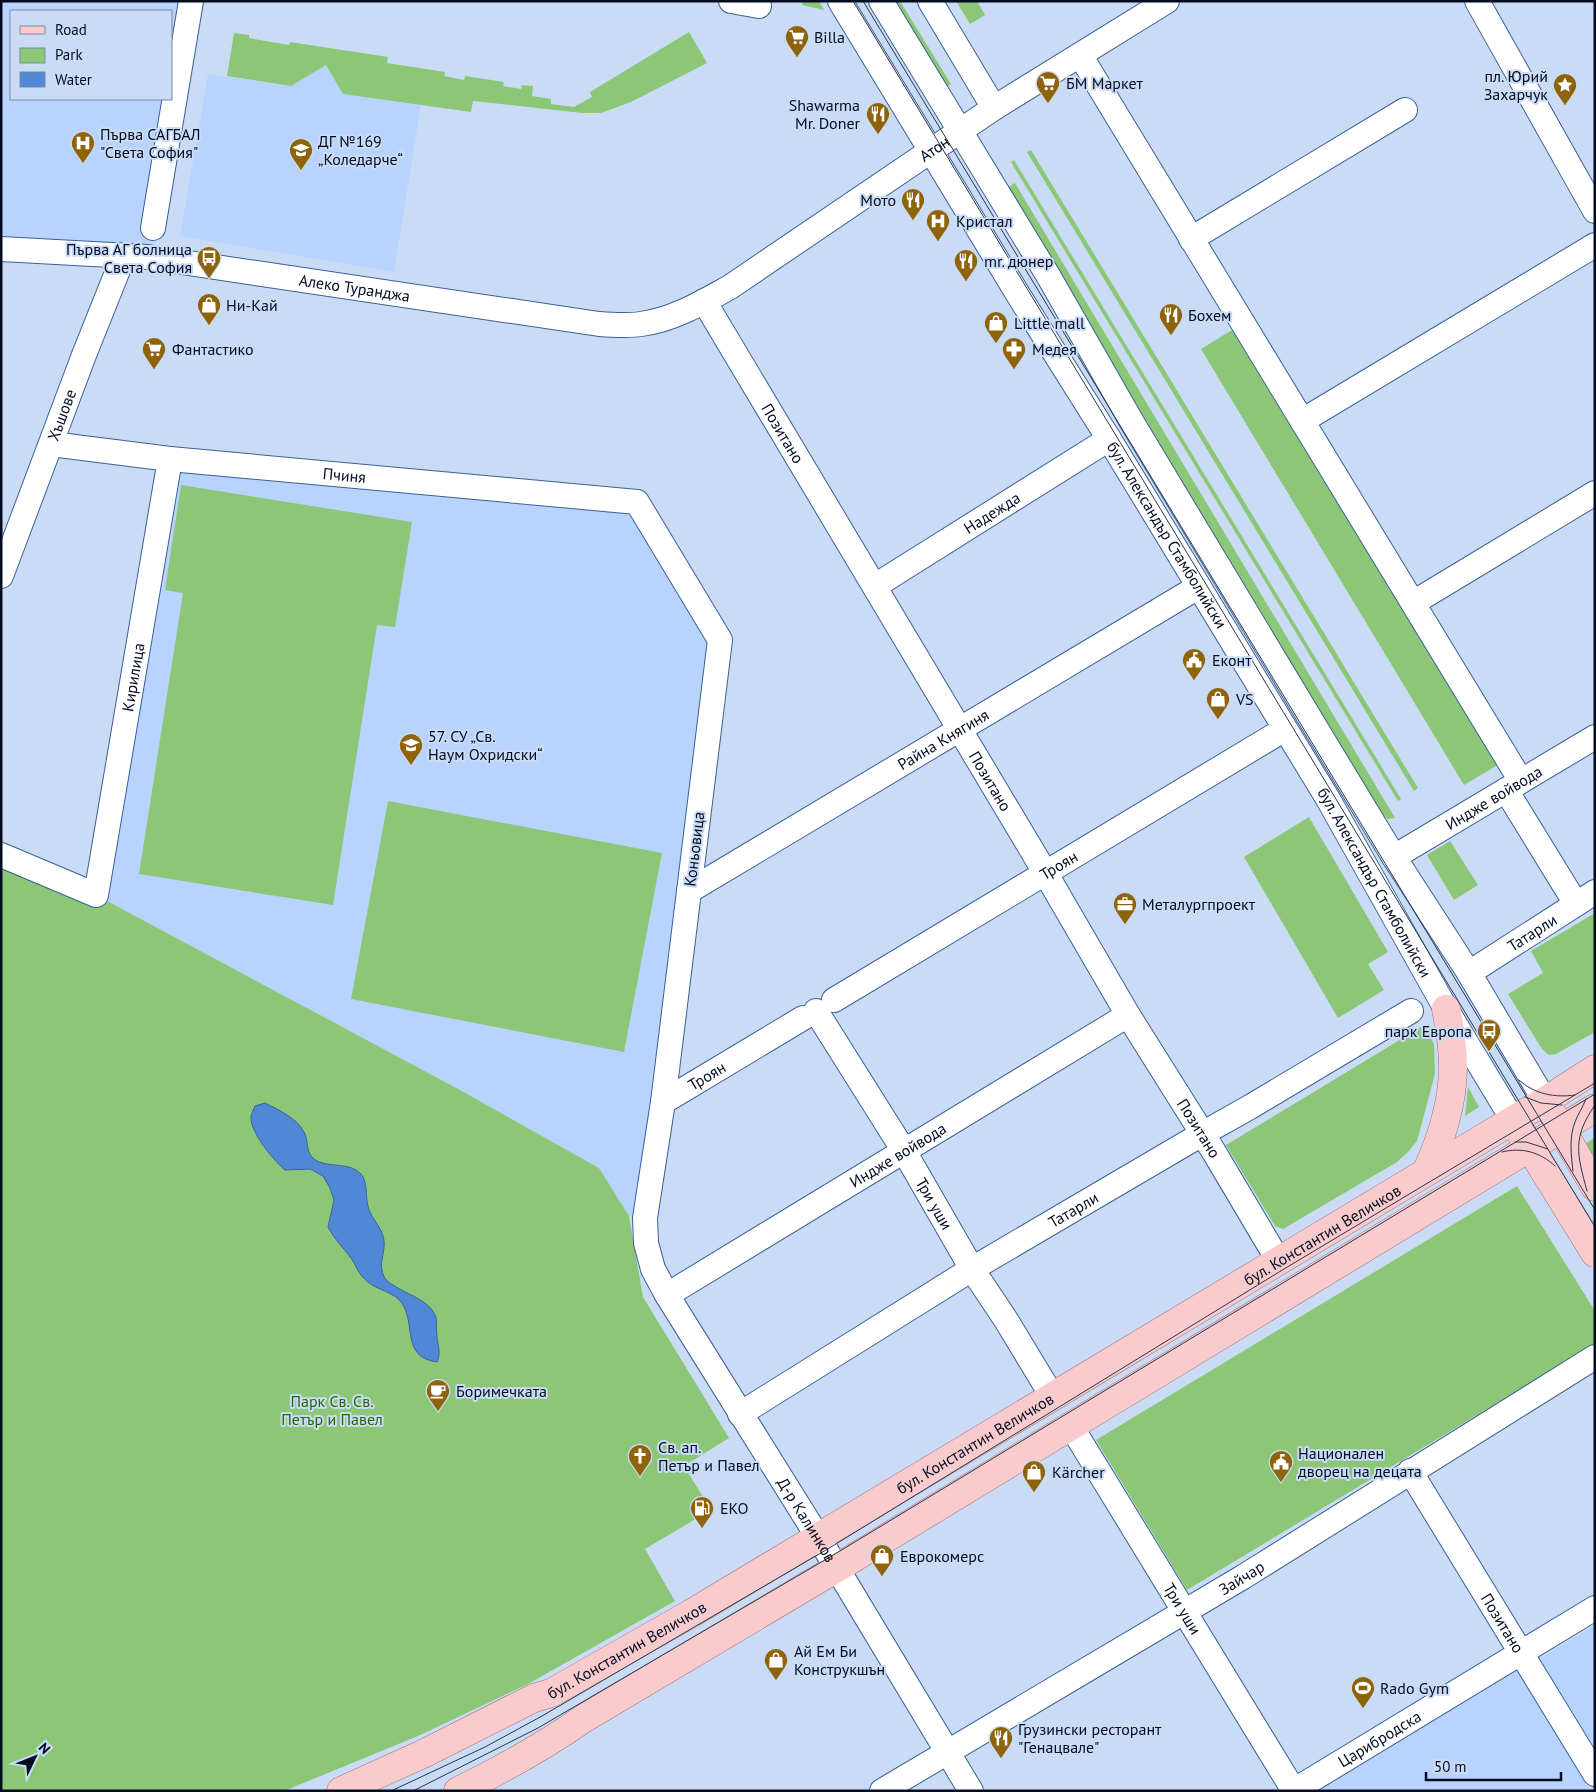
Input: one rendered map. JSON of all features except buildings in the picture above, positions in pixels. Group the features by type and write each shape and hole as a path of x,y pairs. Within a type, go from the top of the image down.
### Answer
{"main road":[{"path":"1426,1172 1436,1148 1451,1090 1453,1067 1451,1037 1446,1008"},
{"name":"бул. Константин Величков","path":"341,1791 425,1753 534,1698 560,1688 692,1613 1545,1101 1595,1069"},
{"name":"бул. Александър Стамболийски","path":"1545,1101 1595,1187"},
{"path":"470,1788 554,1739 583,1719 1595,1108"},
{"name":"бул. Александър Стамболийски","path":"1513,1120 1595,1254"}],"street":[{"path":"153,228 191,1"},
{"path":"731,1 759,6"},
{"name":"бул. Александър Стамболийски","path":"840,1 1328,799 1446,1008 1513,1120"},
{"name":"бул. Александър Стамболийски","path":"881,1 1049,276 1133,424 1394,857 1469,974 1545,1101"},
{"path":"930,1 994,108"},
{"name":"Атон","path":"704,301 730,287 994,108 1167,1"},
{"path":"1477,1 1595,211"},
{"path":"1080,55 1413,603 1513,786 1585,898"},
{"path":"1191,239 1404,110"},
{"path":"1302,421 1595,245"},
{"name":"Алеко Туранджа","path":"1,248 124,254 613,325 641,324 660,320 704,301"},
{"name":"Хъшове","path":"1,576 124,254"},
{"name":"Позитано","path":"704,301 960,729 1128,1015 1278,1260"},
{"name":"Надежда","path":"875,586 1109,440"},
{"name":"Пчиня","path":"51,444 170,459 637,502"},
{"name":"Кирилица","path":"1,855 96,895 170,459"},
{"path":"1413,603 1595,493"},
{"name":"Коньовица","path":"637,502 720,640 662,1102 645,1218"},
{"name":"Райна Княгиня","path":"689,891 1198,587"},
{"name":"Троян","path":"662,1102 1046,874 1285,729"},
{"name":"Индже войвода","path":"1394,857 1595,737"},
{"name":"Татарли","path":"1469,974 1585,898"},
{"name":"Три уши","path":"818,1010 904,1151 972,1268 1052,1396"},
{"name":"Татарли","path":"740,1414 972,1268 1250,1107 1411,1011"},
{"name":"Индже войвода","path":"667,1295 1128,1015"},
{"name":"Д-р Калинков","path":"645,1218 646,1243 653,1269 667,1295 818,1538 971,1791"},
{"name":"Зайчар","path":"882,1791 1243,1577 1595,1356"},
{"name":"Три уши","path":"1070,1426 1185,1611 1293,1791"},
{"name":"Позитано","path":"1410,1471 1595,1774"},
{"name":"Царибродска","path":"1293,1791 1595,1608"}],"shaded area":[{"name":"Първа САГБАЛ \"Света София\"","path":"1,1 191,1 148,257 1,249"},
{"name":"ДГ №169 „Коледарче“","path":"326,65 343,94 421,105 394,272 180,236 208,74 290,86"},
{"name":"57. СУ „Св. Наум Охридски“","path":"170,459 637,502 720,640 645,1218 629,1216 599,1168 460,1090 96,895"},
{"path":"1595,1625 1595,1759 1534,1662"},
{"path":"1517,1671 1590,1791 1318,1791"}],"green space":[{"path":"803,1 819,1 824,10 802,5"},
{"path":"892,1 900,1 951,84 945,88"},
{"path":"956,1 977,1 985,15 970,24"},
{"path":"689,32 707,63 631,102 601,113 582,113 473,101 471,112 343,94 326,65 291,86 227,76 234,33 249,35 249,38 289,45 290,42 388,57 387,63 445,72 444,76 464,80 465,76 504,82 503,86 521,89 522,85 533,86 532,96 551,99 551,104 574,107 592,97 590,92"},
{"path":"1031,150 1418,788 1414,791 1027,152"},
{"path":"1014,160 1401,799 1398,801 1011,162"},
{"path":"1015,183 1395,818 1388,819 1380,813 1007,188"},
{"path":"1237,327 1501,763 1464,785 1201,349"},
{"path":"181,485 412,522 395,627 377,625 333,905 139,874 183,593 165,590"},
{"path":"388,801 662,853 624,1052 351,999"},
{"path":"1309,817 1388,952 1368,964 1384,990 1338,1018 1244,857"},
{"path":"1450,841 1478,885 1454,900 1427,855"},
{"name":"Парк Св. Св. Петър и Павел","path":"1,863 96,895 460,1090 599,1168 629,1216 643,1297 729,1438 684,1466 711,1510 645,1549 675,1601 528,1684 418,1736 284,1791 1,1791"},
{"path":"1595,913 1595,1032 1556,1054 1549,1055 1542,1049 1508,994 1543,973 1531,951"},
{"path":"1426,1024 1434,1045 1435,1074 1417,1141 1397,1162 1283,1229 1275,1226 1226,1145"},
{"path":"1468,1087 1479,1107 1465,1116"},
{"path":"1595,1137 1595,1175 1585,1152 1587,1143"},
{"path":"1517,1186 1595,1311 1595,1344 1187,1590 1096,1440"}],"water":[{"path":"265,1103 297,1122 305,1135 309,1153 314,1159 326,1164 351,1168 363,1177 366,1185 369,1210 383,1236 383,1274 386,1280 426,1304 434,1312 439,1350 437,1362 425,1359 418,1353 411,1338 406,1310 401,1302 365,1279 330,1231 328,1227 334,1200 323,1176 310,1169 285,1170 258,1138 251,1117 255,1106"}],"tram line":[{"path":"853,1 1595,1227"},
{"path":"863,1 1595,1210"},
{"path":"1519,1080 1531,1089 1545,1094 1575,1095"},
{"path":"391,1791 485,1747 542,1716 826,1550 1284,1269 1595,1083"},
{"path":"413,1791 538,1728 830,1557 1595,1094"},
{"path":"1525,1097 1541,1103 1562,1105"},
{"path":"1573,1171 1572,1134 1575,1122 1586,1099"},
{"path":"1587,1191 1579,1156 1579,1146 1583,1127 1595,1105"},
{"path":"1515,1142 1526,1142 1548,1149"},
{"path":"1502,1152 1517,1150 1530,1152 1543,1157 1555,1166"}],"place":[{"name":"Billa","path":"797,58"},
{"name":"БМ Маркет","path":"1048,104"},
{"name":"пл. Юрий Захарчук","path":"1565,106"},
{"name":"Shawarma Mr. Doner","path":"878,135"},
{"name":"Първа САГБАЛ \"Света София\"","path":"83,164"},
{"name":"ДГ №169 „Коледарче“","path":"301,171"},
{"name":"Мото","path":"913,221"},
{"name":"Кристал","path":"938,242"},
{"name":"Първа АГ болница Света София","path":"209,279"},
{"name":"mr. дюнер","path":"966,282"},
{"name":"Ни-Кай","path":"209,326"},
{"name":"Бохем","path":"1171,336"},
{"name":"Little mall","path":"996,344"},
{"name":"Фантастико","path":"154,370"},
{"name":"Медея","path":"1014,370"},
{"name":"Еконт","path":"1194,681"},
{"name":"VS","path":"1218,720"},
{"name":"57. СУ „Св. Наум Охридски“","path":"411,766"},
{"name":"Металургпроект","path":"1125,925"},
{"name":"парк Европа","path":"1489,1052"},
{"name":"Боримечката","path":"438,1412"},
{"name":"Св. ап. Петър и Павел","path":"640,1477"},
{"name":"Национален дворец на децата","path":"1281,1483"},
{"name":"Kärcher","path":"1034,1493"},
{"name":"EKO","path":"702,1529"},
{"name":"Еврокомерс","path":"882,1577"},
{"name":"Ай Ем Би Конструкшън","path":"776,1681"},
{"name":"Rado Gym","path":"1363,1709"},
{"name":"Грузински ресторант \"Генацвале\"","path":"1001,1759"}]}
